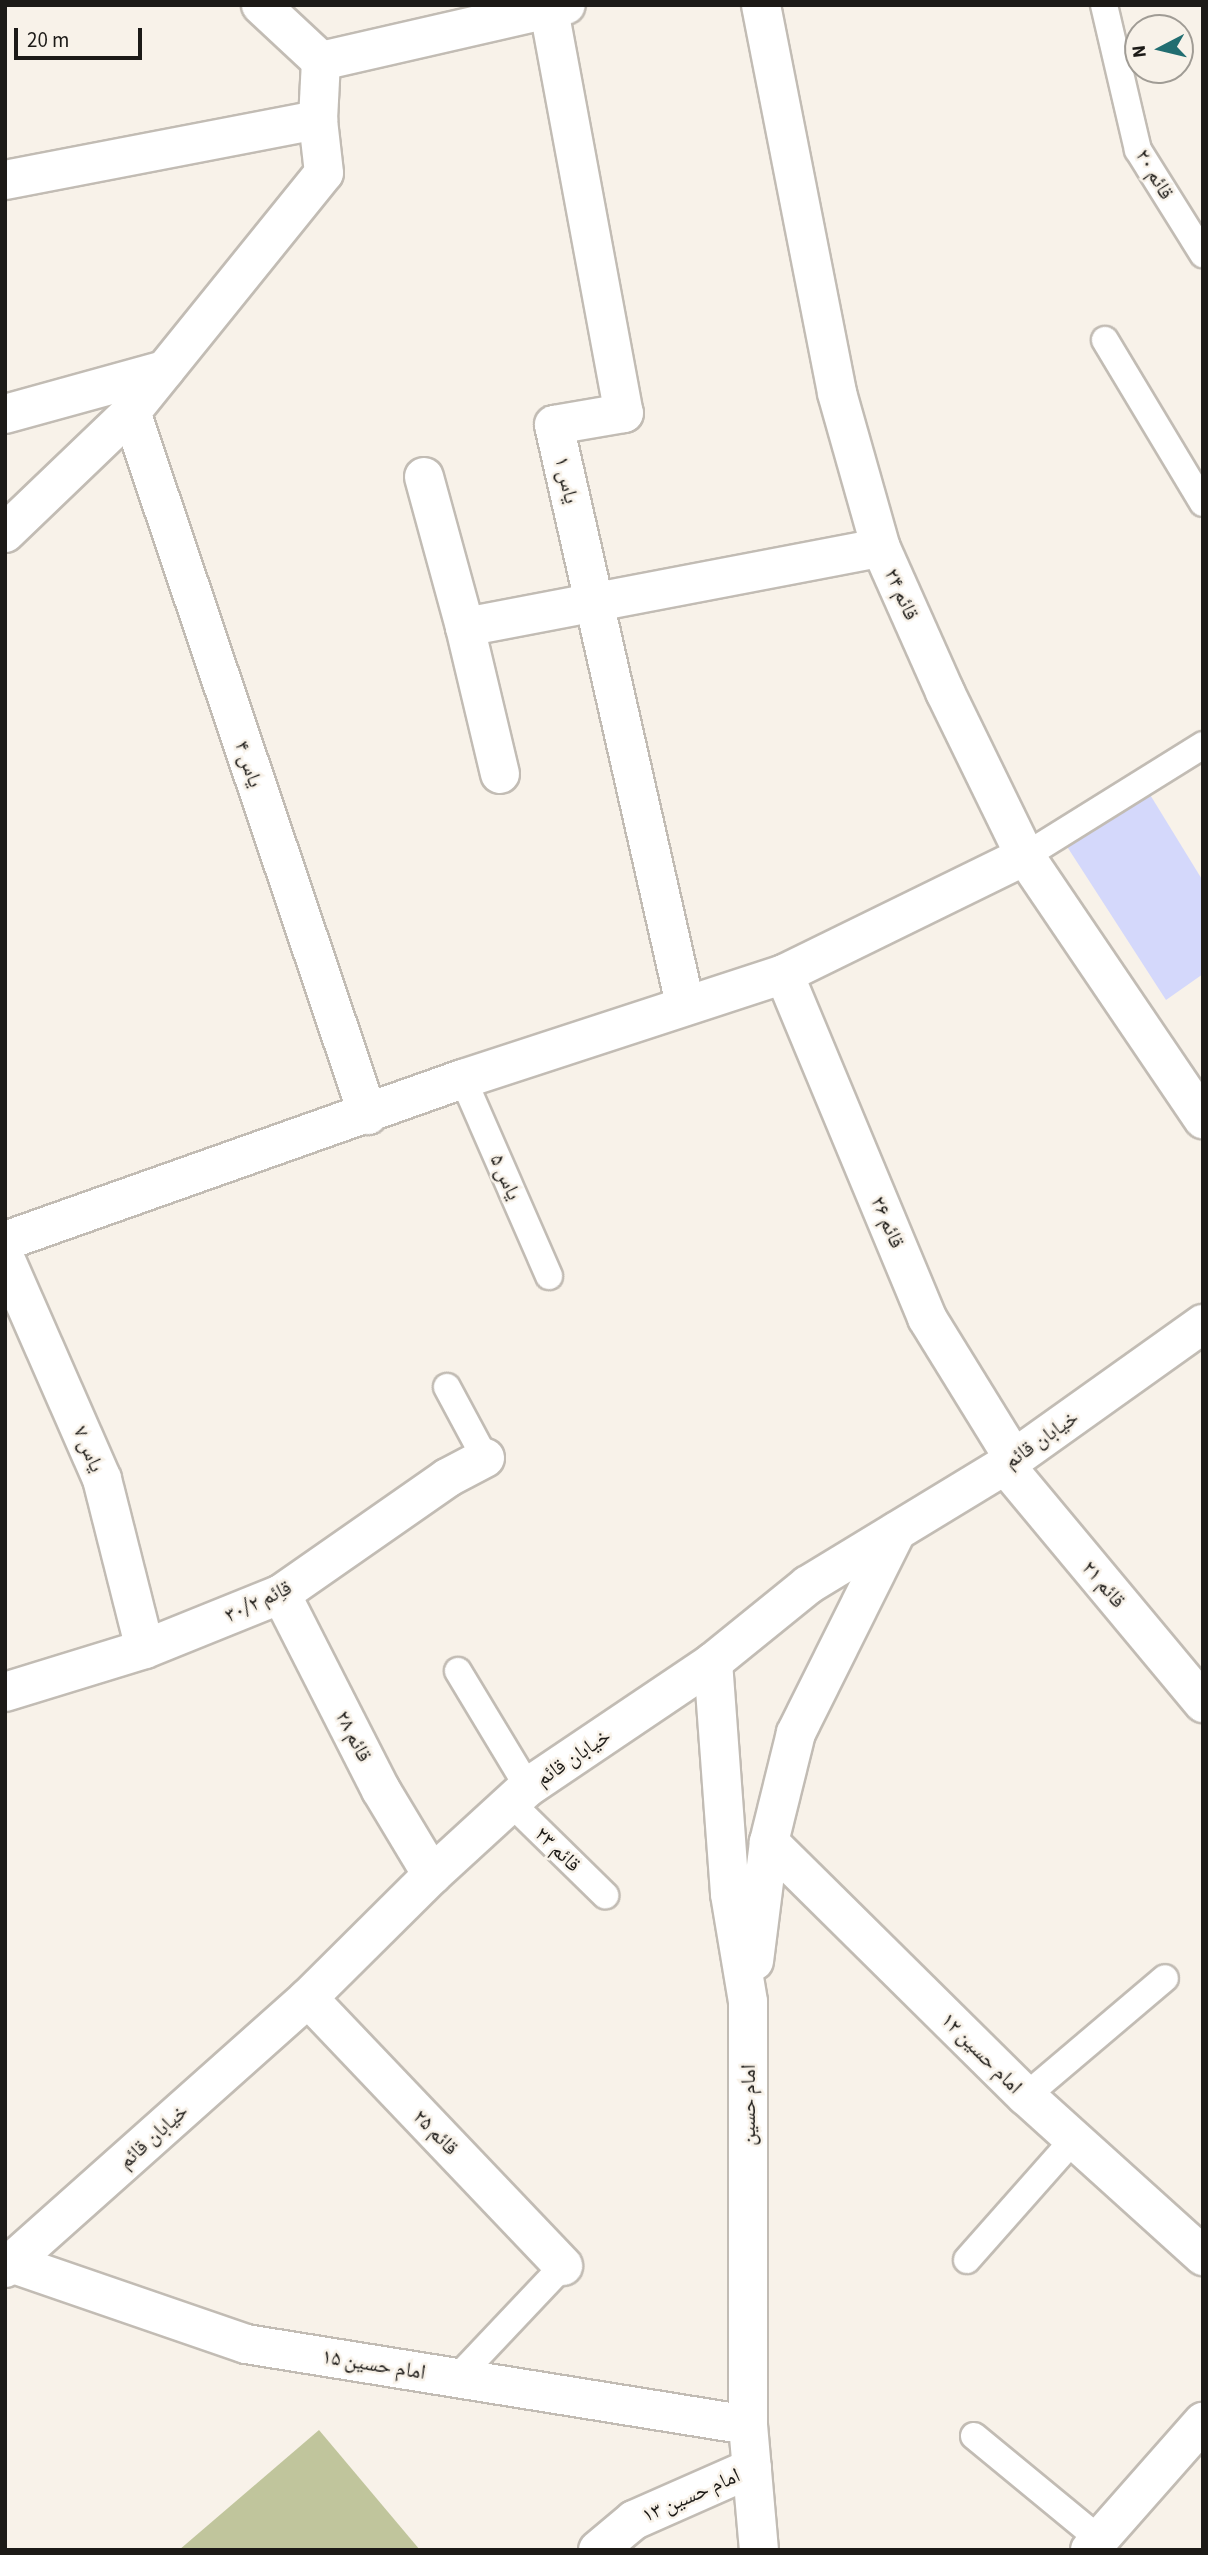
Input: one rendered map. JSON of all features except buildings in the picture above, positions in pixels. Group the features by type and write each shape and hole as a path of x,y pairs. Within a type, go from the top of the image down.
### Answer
{"street":[{"path":"5,533 131,412 324,173 318,120 321,61 261,5"},
{"name":"قائم ۲۴","path":"761,5 837,393 881,548 945,692 1025,856 1203,1119"},
{"path":"321,61 489,14 558,8"},
{"name":"یاس ۱","path":"558,8 624,413 554,425 685,1004"},
{"path":"5,180 318,120"},
{"path":"5,414 165,370"},
{"name":"یاس ۴","path":"131,412 368,1115"},
{"path":"424,477 466,627 500,774"},
{"path":"466,627 881,548"},
{"path":"5,1241 368,1115 463,1079 685,1004 784,974 1025,856"},
{"name":"قائم ۲۶","path":"784,974 927,1318 1009,1462"},
{"name":"یاس ۷","path":"5,1258 102,1479 145,1649"},
{"name":"خیابان قائم","path":"6,2264 308,1998 432,1875 520,1795 713,1662 808,1585 1009,1462 1203,1324"},
{"name":"قاِئم ۳۰/۲","path":"5,1692 145,1649 281,1594 447,1478 485,1458"},
{"name":"قائم ۲۱","path":"1009,1462 1203,1703"},
{"path":"748,2002 769,1842 796,1733 896,1532"},
{"name":"قائم ۲۸","path":"281,1594 381,1790 432,1875"},
{"name":"امام حسین","path":"713,1662 730,1894 748,2002 748,2425 759,2550"},
{"name":"امام حسین ۱۲","path":"769,1842 1026,2096 1202,2253"},
{"name":"قائم ۲۵","path":"308,1998 563,2266"},
{"name":"امام حسین ۱۵","path":"6,2264 246,2344 748,2425"},
{"path":"1100,2546 1203,2422"},
{"name":"امام حسین ۱۳","path":"598,2550 634,2520 751,2468"}],"lane":[{"name":"قائم ۲۰","path":"1104,5 1138,150 1203,254"},
{"path":"1105,340 1203,503"},
{"path":"1025,856 1203,745"},
{"name":"یاس ۵","path":"463,1079 549,1276"},
{"path":"447,1387 485,1458"},
{"name":"قائم ۲۳","path":"458,1671 520,1795 606,1895"},
{"path":"1026,2096 1165,1978"},
{"path":"967,2260 1073,2140"},
{"path":"457,2378 563,2266"},
{"path":"974,2436 1100,2546"}],"green space":[{"path":"319,2430 420,2550 179,2550"}]}
